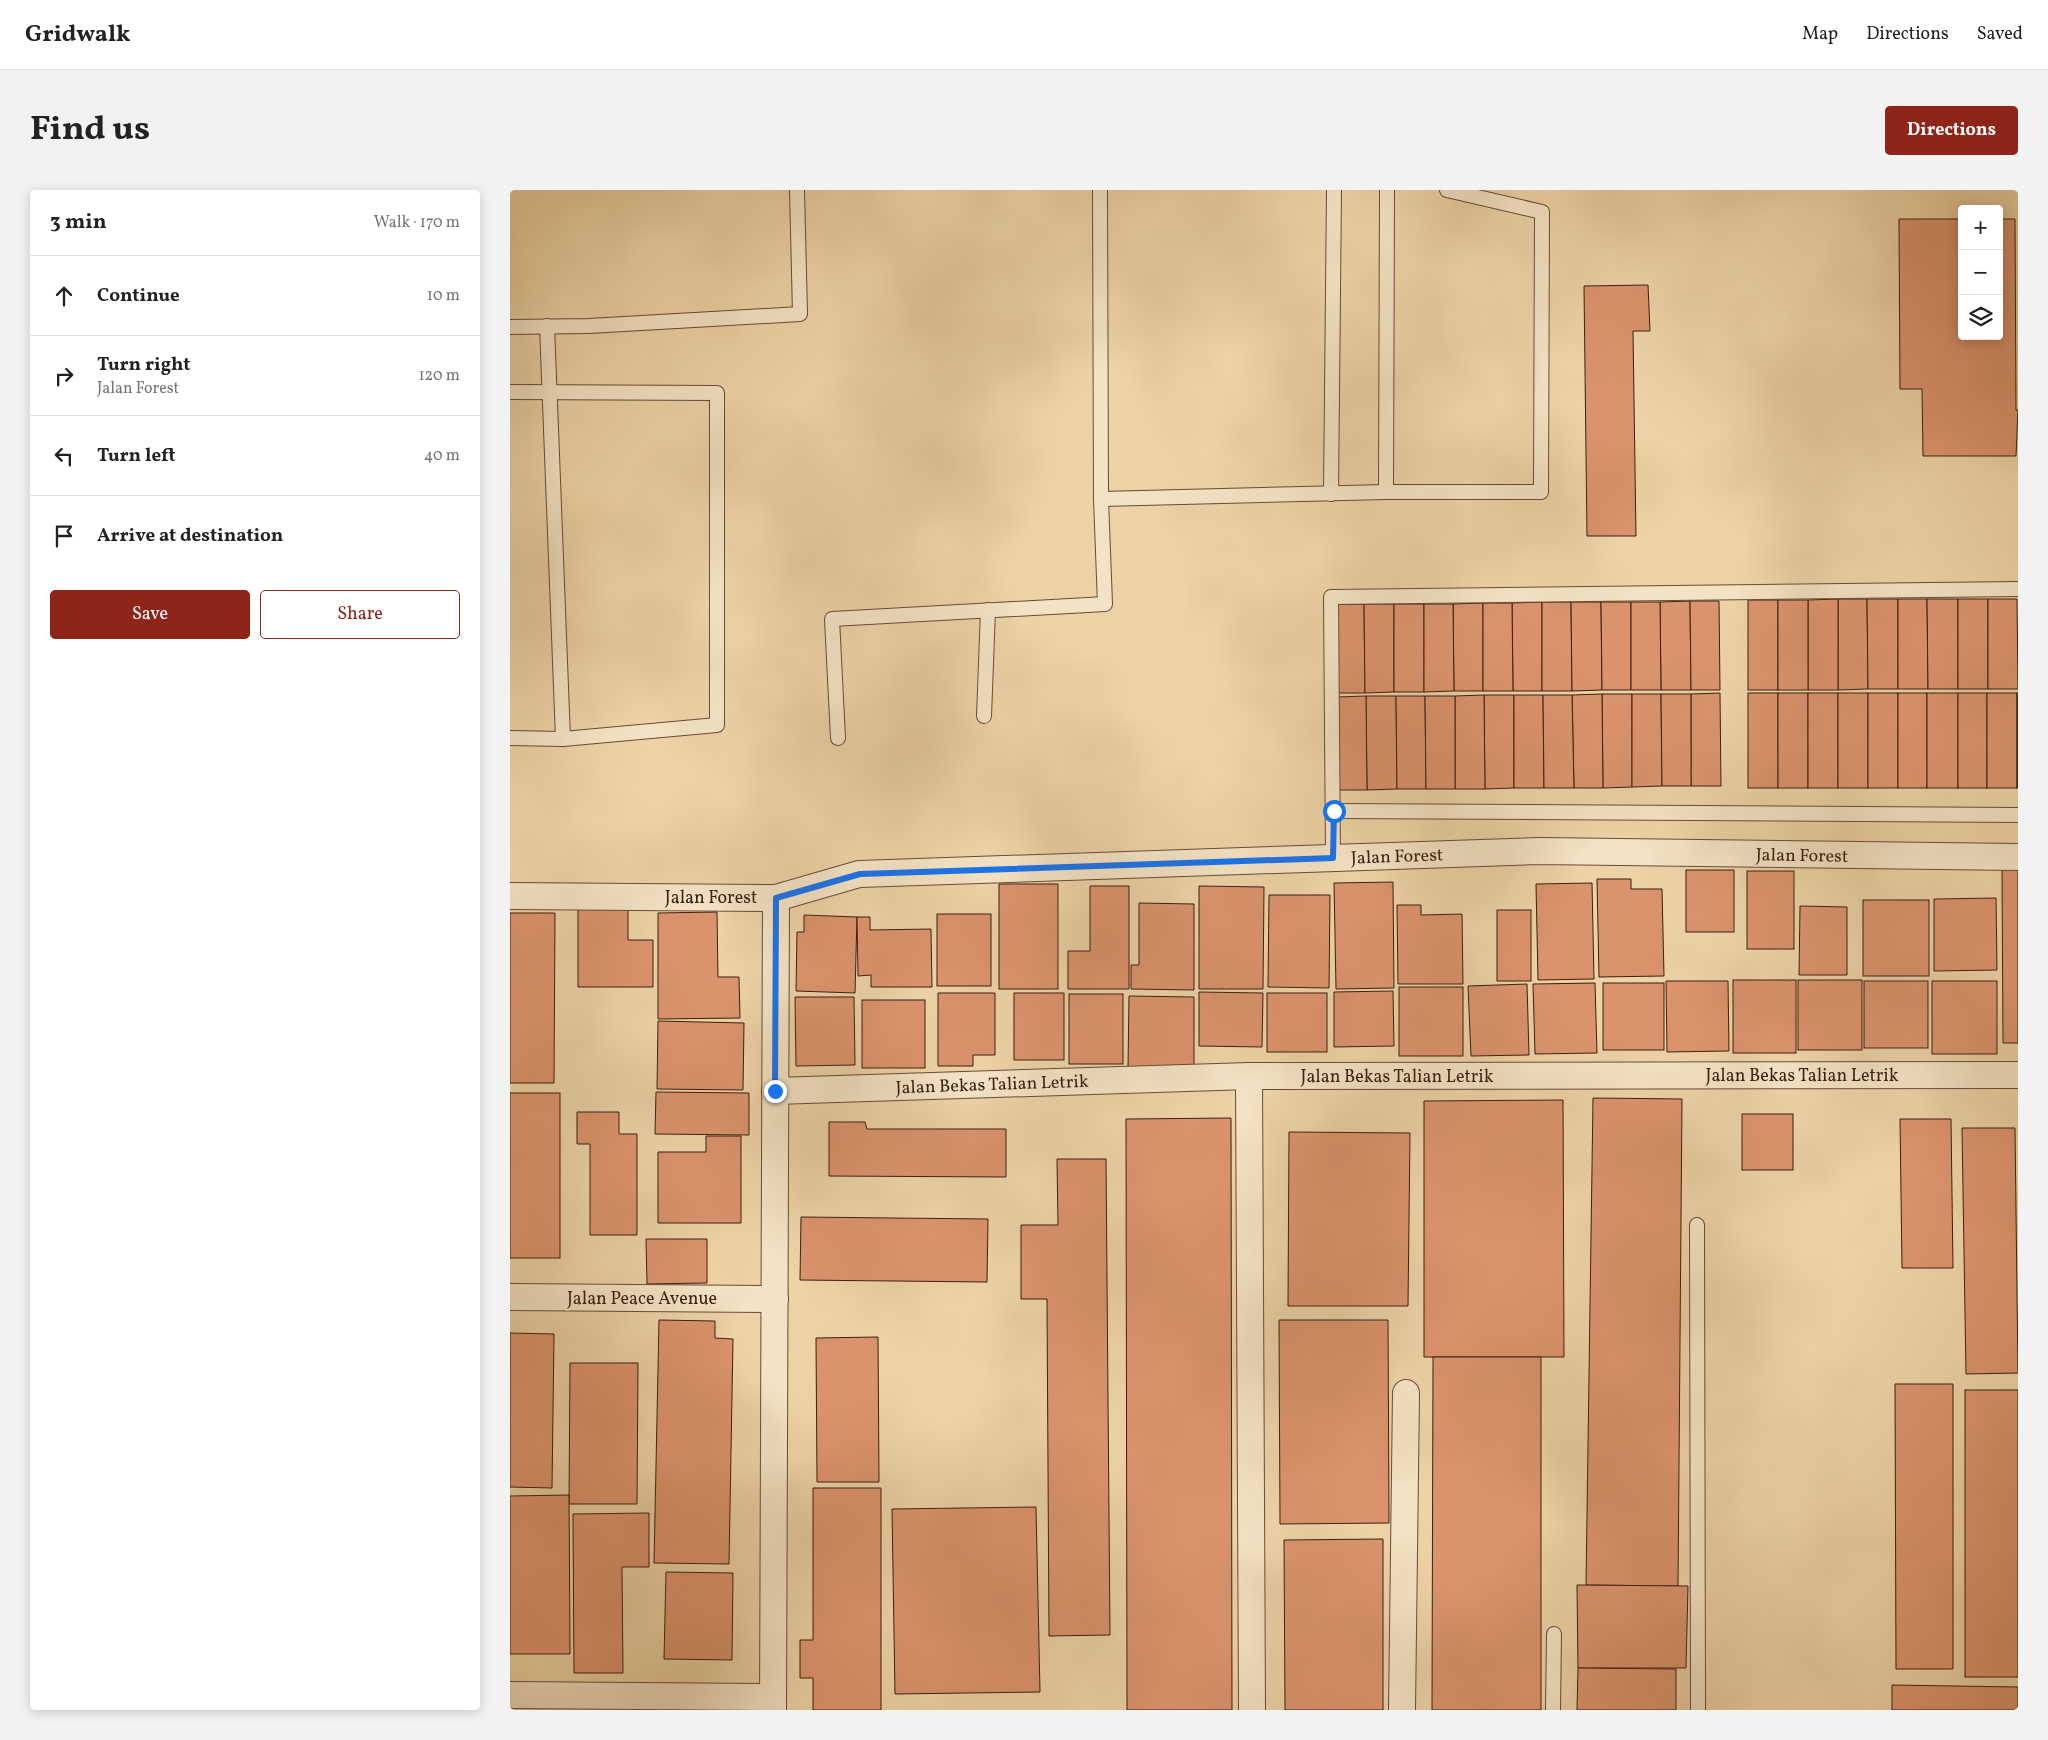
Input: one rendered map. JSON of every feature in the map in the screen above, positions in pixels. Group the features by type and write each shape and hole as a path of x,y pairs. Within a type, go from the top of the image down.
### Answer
{"street":[{"name":"Jalan Forest","path":"510,896 776,898 860,874 1540,851 2018,858"},
{"path":"510,1695 773,1704 776,898"},
{"name":"Jalan Bekas Talian Letrik","path":"775,1091 1249,1076 2018,1075"},
{"path":"1249,1076 1252,1710"},
{"name":"Jalan Peace Avenue","path":"510,1297 775,1299"},
{"path":"1402,1710 1406,1393"}],"lane":[{"path":"510,327 800,314 798,190"},
{"path":"838,738 832,618 1105,604 1101,499 1100,190"},
{"path":"1331,494 1334,190"},
{"path":"1386,492 1387,190"},
{"path":"1101,499 1386,492 1541,492 1542,212 1447,190"},
{"path":"547,326 563,739"},
{"path":"510,392 716,393 716,725 563,739 510,738"},
{"path":"1333,858 1331,597 2018,589"},
{"path":"984,716 988,610"},
{"path":"1334,811 2018,815"},
{"path":"1697,1225 1698,1710"},
{"path":"1553,1710 1554,1634"}],"building":[{"path":"1899,219 1958,219 1958,340 2003,340 2003,219 2015,219 2016,410 2018,410 2016,456 1923,456 1922,389 1900,389"},
{"path":"1648,285 1650,331 1633,331 1636,536 1587,536 1584,286"},
{"path":"1838,599 1867,599 1868,689 1838,690"},
{"path":"1838,599 1838,690 1808,690 1808,600"},
{"path":"1867,599 1898,599 1898,689 1868,689"},
{"path":"1898,599 1927,599 1928,689 1898,689"},
{"path":"1927,599 1958,599 1958,689 1928,689"},
{"path":"1958,599 1988,599 1988,689 1958,689"},
{"path":"1988,599 2017,599 2018,689 1988,689"},
{"path":"1748,600 1778,600 1778,690 1748,690"},
{"path":"1778,600 1808,600 1808,690 1778,690"},
{"path":"1690,601 1691,690 1661,690 1660,602"},
{"path":"1690,601 1719,601 1720,690 1691,690"},
{"path":"1542,602 1542,691 1513,691 1512,603"},
{"path":"1542,602 1571,602 1572,691 1542,691"},
{"path":"1571,602 1601,602 1602,690 1572,691"},
{"path":"1601,602 1631,602 1631,690 1602,690"},
{"path":"1631,602 1660,602 1661,690 1631,690"},
{"path":"1483,603 1483,691 1454,691 1453,604"},
{"path":"1483,603 1512,603 1513,691 1483,691"},
{"path":"1335,604 1364,604 1365,693 1336,693"},
{"path":"1364,604 1394,604 1394,692 1365,693"},
{"path":"1394,604 1424,604 1424,692 1394,692"},
{"path":"1424,604 1453,604 1454,691 1424,692"},
{"path":"1720,693 1721,786 1691,786 1691,694"},
{"path":"1748,693 1778,693 1778,788 1748,788"},
{"path":"1778,693 1808,693 1808,788 1778,788"},
{"path":"1808,693 1838,693 1838,788 1808,788"},
{"path":"1838,693 1868,693 1868,788 1838,788"},
{"path":"1868,693 1898,693 1898,788 1868,788"},
{"path":"1898,693 1927,693 1927,788 1898,788"},
{"path":"1927,693 1958,693 1958,788 1927,788"},
{"path":"1958,693 1987,693 1987,788 1958,788"},
{"path":"1987,693 2017,693 2017,788 1987,788"},
{"path":"2018,693 2018,788 2017,788"},
{"path":"1602,694 1632,694 1632,787 1603,788"},
{"path":"1602,694 1603,788 1574,788 1572,695"},
{"path":"1632,694 1661,694 1662,786 1632,787"},
{"path":"1661,694 1691,694 1691,786 1662,786"},
{"path":"1484,695 1514,695 1514,788 1485,789"},
{"path":"1484,695 1485,789 1455,789 1455,696"},
{"path":"1514,695 1543,695 1544,788 1514,788"},
{"path":"1543,695 1572,695 1574,788 1544,788"},
{"path":"1366,696 1396,696 1397,789 1367,790"},
{"path":"1366,696 1367,790 1337,790 1337,697"},
{"path":"1396,696 1425,696 1426,789 1397,789"},
{"path":"1425,696 1455,696 1455,789 1426,789"},
{"path":"2002,869 2018,869 2018,1043 2003,1043"},
{"path":"1686,870 1734,870 1734,932 1686,932"},
{"path":"1747,871 1794,871 1794,949 1747,949"},
{"path":"1597,879 1631,879 1631,889 1662,889 1664,976 1599,977"},
{"path":"1393,882 1394,988 1336,989 1334,883"},
{"path":"1592,883 1594,979 1538,980 1536,884"},
{"path":"999,884 1058,884 1058,989 999,989"},
{"path":"1090,886 1129,886 1129,989 1068,989 1068,951 1090,951"},
{"path":"1199,886 1264,887 1263,989 1199,989"},
{"path":"1269,895 1330,895 1329,988 1268,987"},
{"path":"1996,898 1997,970 1934,971 1934,899"},
{"path":"1863,900 1929,900 1929,976 1863,976"},
{"path":"1139,903 1194,904 1194,990 1131,989 1131,965 1139,965"},
{"path":"1397,905 1421,905 1421,915 1462,914 1463,984 1398,984"},
{"path":"1800,906 1847,907 1847,975 1799,975"},
{"path":"578,907 628,907 628,940 653,940 653,987 578,987"},
{"path":"1497,910 1531,910 1531,981 1497,981"},
{"path":"717,912 718,977 739,977 740,1018 658,1019 658,913"},
{"path":"510,913 555,913 554,1083 510,1083"},
{"path":"937,914 991,914 991,986 937,986"},
{"path":"804,915 857,917 855,993 796,991 797,932 804,932"},
{"path":"857,917 870,917 870,930 931,929 932,987 871,987 871,975 858,976"},
{"path":"1733,980 1796,980 1796,1053 1733,1053"},
{"path":"1798,980 1862,980 1862,1050 1798,1050"},
{"path":"1666,981 1728,981 1729,1051 1667,1052"},
{"path":"1864,981 1928,981 1928,1048 1864,1048"},
{"path":"1932,981 1997,981 1997,1054 1932,1054"},
{"path":"1595,983 1597,1053 1535,1054 1533,984"},
{"path":"1603,983 1664,983 1664,1050 1603,1050"},
{"path":"1527,984 1529,1055 1471,1056 1468,986"},
{"path":"1399,987 1463,987 1463,1056 1399,1056"},
{"path":"1393,991 1394,1046 1334,1047 1334,992"},
{"path":"1199,992 1263,993 1262,1047 1199,1046"},
{"path":"938,993 995,993 995,1055 973,1055 973,1066 938,1066"},
{"path":"1014,993 1064,993 1064,1060 1014,1060"},
{"path":"1267,993 1327,993 1327,1052 1267,1052"},
{"path":"1069,994 1123,994 1123,1064 1069,1064"},
{"path":"1129,996 1194,997 1194,1068 1128,1068"},
{"path":"795,997 854,997 855,1065 796,1066"},
{"path":"862,1000 925,1000 925,1068 862,1068"},
{"path":"658,1021 744,1023 743,1090 657,1089"},
{"path":"656,1092 749,1093 749,1135 655,1134"},
{"path":"510,1093 560,1093 560,1258 510,1258"},
{"path":"1593,1098 1682,1099 1678,1586 1586,1585"},
{"path":"1563,1100 1564,1357 1424,1357 1424,1101"},
{"path":"577,1112 619,1112 619,1134 637,1134 637,1235 590,1235 590,1144 577,1144"},
{"path":"1742,1114 1793,1114 1793,1170 1742,1170"},
{"path":"1231,1118 1232,1710 1127,1710 1126,1119"},
{"path":"1900,1119 1951,1119 1953,1268 1902,1268"},
{"path":"829,1122 865,1122 867,1129 1006,1129 1006,1177 829,1176"},
{"path":"1962,1128 2015,1128 2018,1373 1966,1374"},
{"path":"1289,1132 1410,1133 1408,1306 1288,1306"},
{"path":"706,1136 741,1136 741,1223 658,1223 658,1152 706,1152"},
{"path":"1057,1159 1106,1159 1110,1635 1049,1636 1047,1299 1021,1299 1021,1225 1058,1225"},
{"path":"801,1217 988,1219 987,1282 800,1280"},
{"path":"646,1239 707,1239 707,1283 647,1284"},
{"path":"659,1320 715,1321 715,1338 733,1339 729,1564 654,1563"},
{"path":"1279,1320 1388,1320 1389,1523 1280,1524"},
{"path":"510,1333 554,1334 552,1488 510,1487"},
{"path":"878,1337 879,1482 817,1482 816,1338"},
{"path":"1433,1357 1541,1357 1541,1710 1432,1710"},
{"path":"570,1363 638,1363 637,1504 569,1504"},
{"path":"1895,1384 1953,1384 1953,1669 1896,1669"},
{"path":"1965,1390 2018,1390 2018,1677 1965,1677"},
{"path":"813,1488 881,1488 881,1710 813,1710 813,1678 800,1678 800,1640 813,1640"},
{"path":"569,1495 570,1654 510,1654 510,1496"},
{"path":"1036,1507 1040,1692 895,1694 892,1509"},
{"path":"649,1513 649,1567 622,1567 623,1673 574,1673 573,1514"},
{"path":"1383,1539 1383,1710 1285,1710 1284,1540"},
{"path":"666,1572 733,1573 732,1660 664,1659"},
{"path":"1577,1585 1688,1586 1686,1668 1578,1668"},
{"path":"1578,1668 1676,1669 1676,1710 1577,1710"},
{"path":"1892,1685 2018,1687 2018,1710 1892,1710"}],"route":[{"path":"775,1091 776,898 860,874 1333,858 1334,811"}]}
